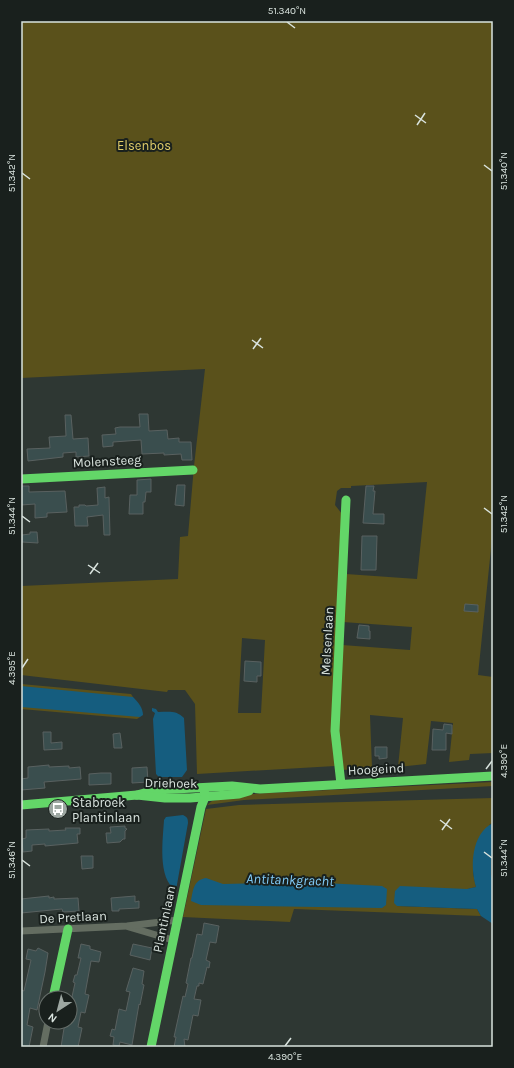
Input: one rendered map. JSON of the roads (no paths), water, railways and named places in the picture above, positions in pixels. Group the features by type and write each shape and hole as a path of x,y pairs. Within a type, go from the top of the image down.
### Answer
{"street":[{"name":"Molensteeg","path":"21,479 194,470"},
{"name":"Melsenlaan","path":"340,784 335,731 346,500"},
{"name":"Hoogeind","path":"205,792 238,794 260,789 493,776"},
{"name":"Driehoek","path":"21,805 137,795 165,798 205,792"},
{"name":"Plantinlaan","path":"151,1047 200,807 205,792"},
{"name":"De Pretlaan","path":"21,931 127,926 178,920"},
{"name":"De Pretlaan","path":"127,926 172,940"},
{"path":"55,990 68,929"},
{"path":"43,1047 46,1030"}],"water":[{"path":"21,686 133,697 141,708 143,715 140,717 21,707"},
{"path":"152,708 156,709 158,712 175,713 184,718 187,770 182,777 159,777 156,774 153,719 155,713 152,711"},
{"path":"183,815 187,818 188,823 176,890 170,885 166,877 162,858 164,820 166,817"},
{"path":"493,823 491,874 493,883 493,924 481,916 477,909 397,906 394,903 395,891 400,886 467,889 476,887 473,861 476,843 480,835"},
{"name":"Antitankgracht","path":"206,878 223,884 305,882 382,886 387,889 386,905 382,908 201,905 191,901 194,886 198,881"}],"place":[{"name":"Stabroek Plantinlaan","path":"58,809"}],"park label":[{"name":"Elsenbos","path":"144,145"}]}
